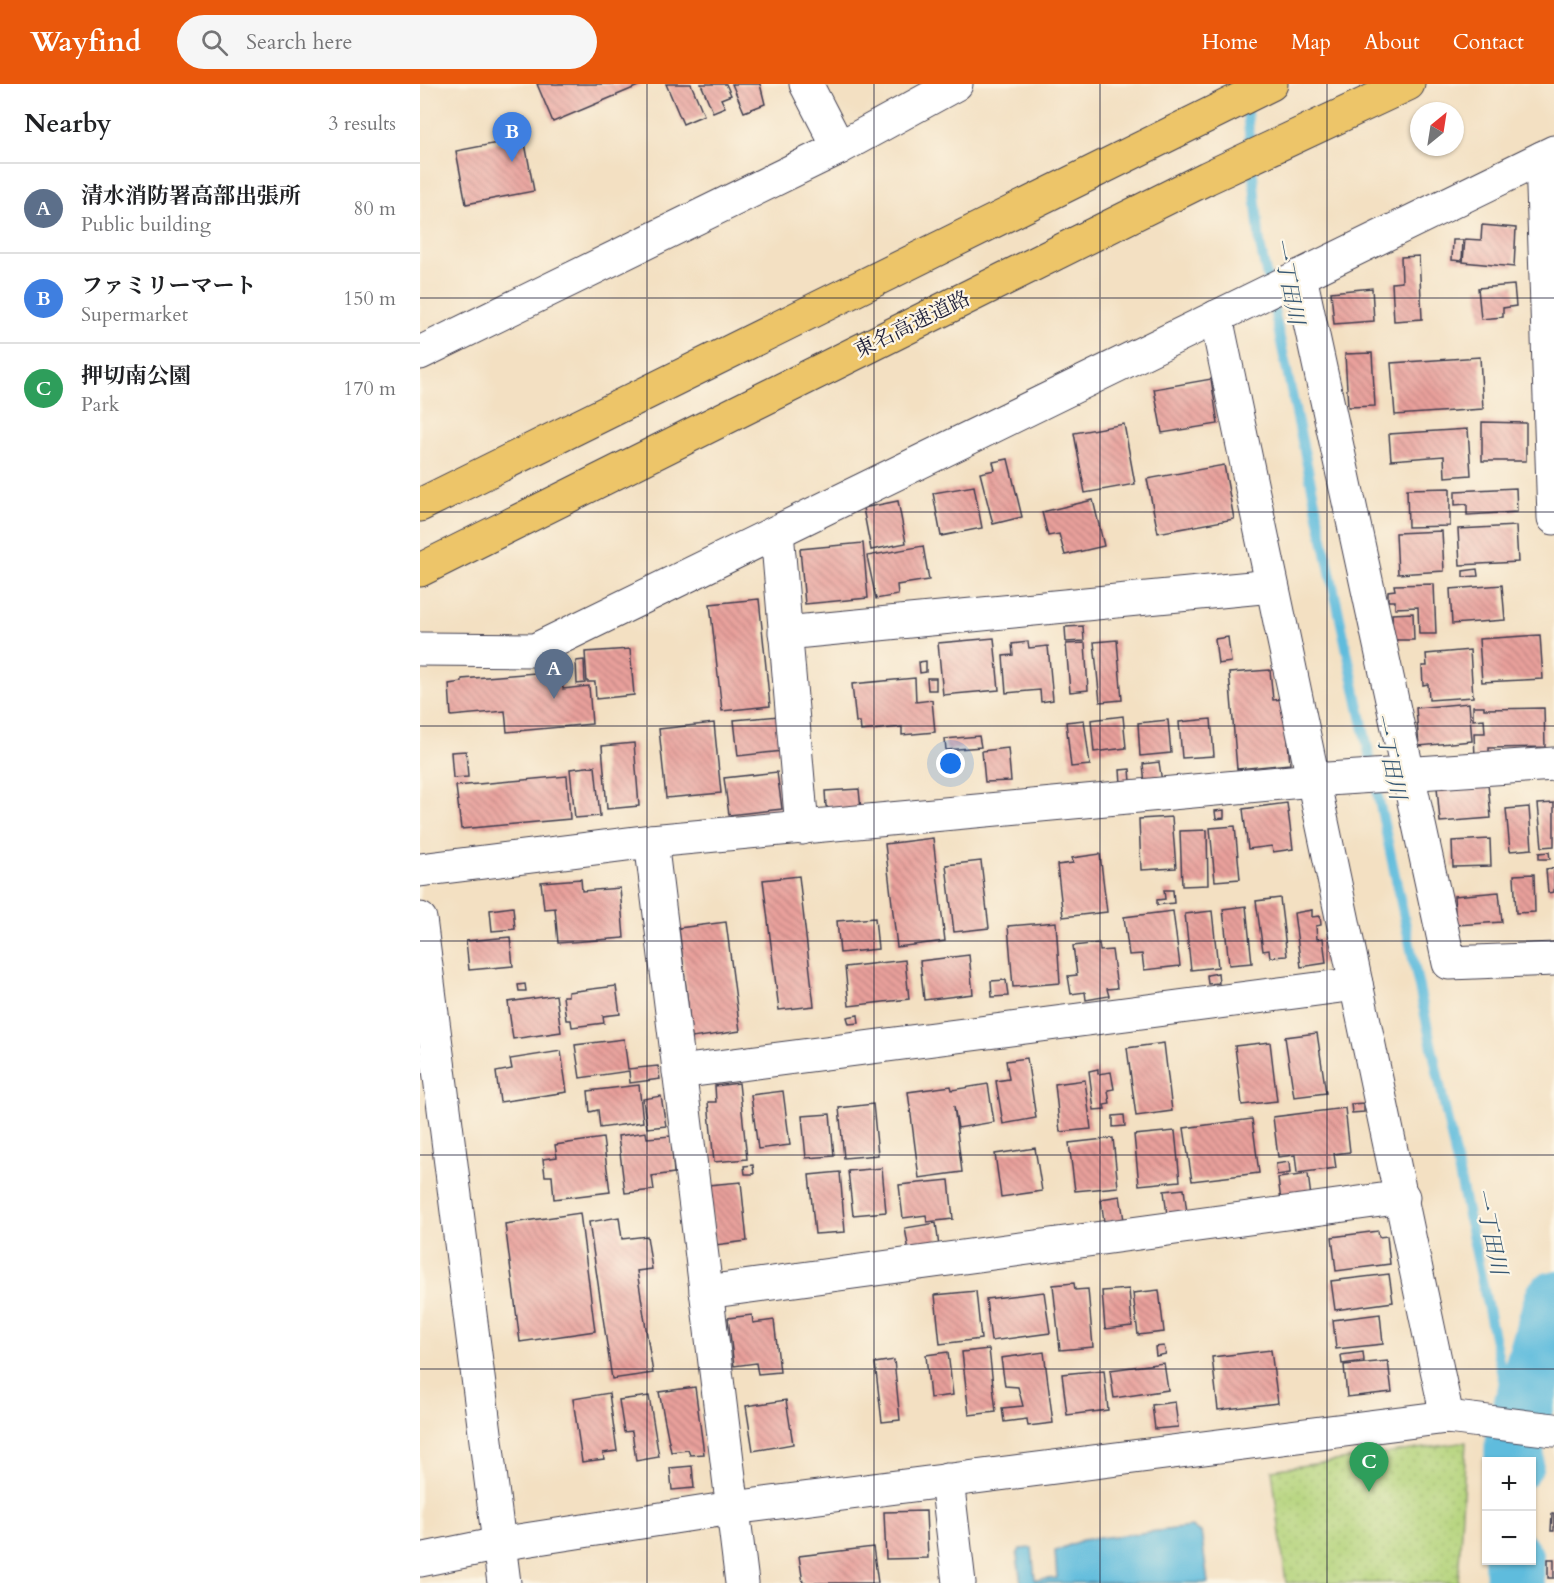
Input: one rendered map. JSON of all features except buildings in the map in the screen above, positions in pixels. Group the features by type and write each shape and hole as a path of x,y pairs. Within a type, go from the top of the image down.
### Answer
{"highway":[{"path":"420,505 1271,84"},
{"name":"東名高速道路","path":"420,570 1207,178 1408,84"}],"street":[{"path":"806,84 839,147"},
{"path":"420,353 839,147 956,84"},
{"path":"420,649 535,650 1548,155 1554,518"},
{"path":"1300,276 1449,963 1554,959"},
{"path":"1216,317 1403,1197 1447,1417"},
{"path":"777,532 802,828"},
{"path":"785,633 1272,586"},
{"path":"420,870 651,841 1313,780 1554,764"},
{"path":"651,841 742,1583"},
{"path":"420,919 504,1583"},
{"path":"679,1072 1356,984"},
{"path":"706,1292 1403,1197"},
{"path":"420,1560 499,1544 732,1508 1447,1417 1554,1430"},
{"path":"947,1480 959,1583"}],"green space":[{"path":"1466,1442 1458,1583 1286,1583 1272,1470"}],"water":[{"path":"1191,1527 1201,1532 1208,1583 1021,1583 1017,1555 1020,1549 1032,1548 1035,1580 1057,1578 1055,1551 1082,1540"}],"waterway":[{"name":"一丁田川","path":"1246,102 1260,245 1512,1421"},
{"path":"1514,1457 1515,1434 1554,1301"},
{"path":"1514,1565 1515,1583"}],"place":[{"name":"ファミリーマート","path":"512,162"},
{"name":"清水消防署高部出張所","path":"554,699"},
{"name":"押切南公園","path":"1369,1492"}]}
